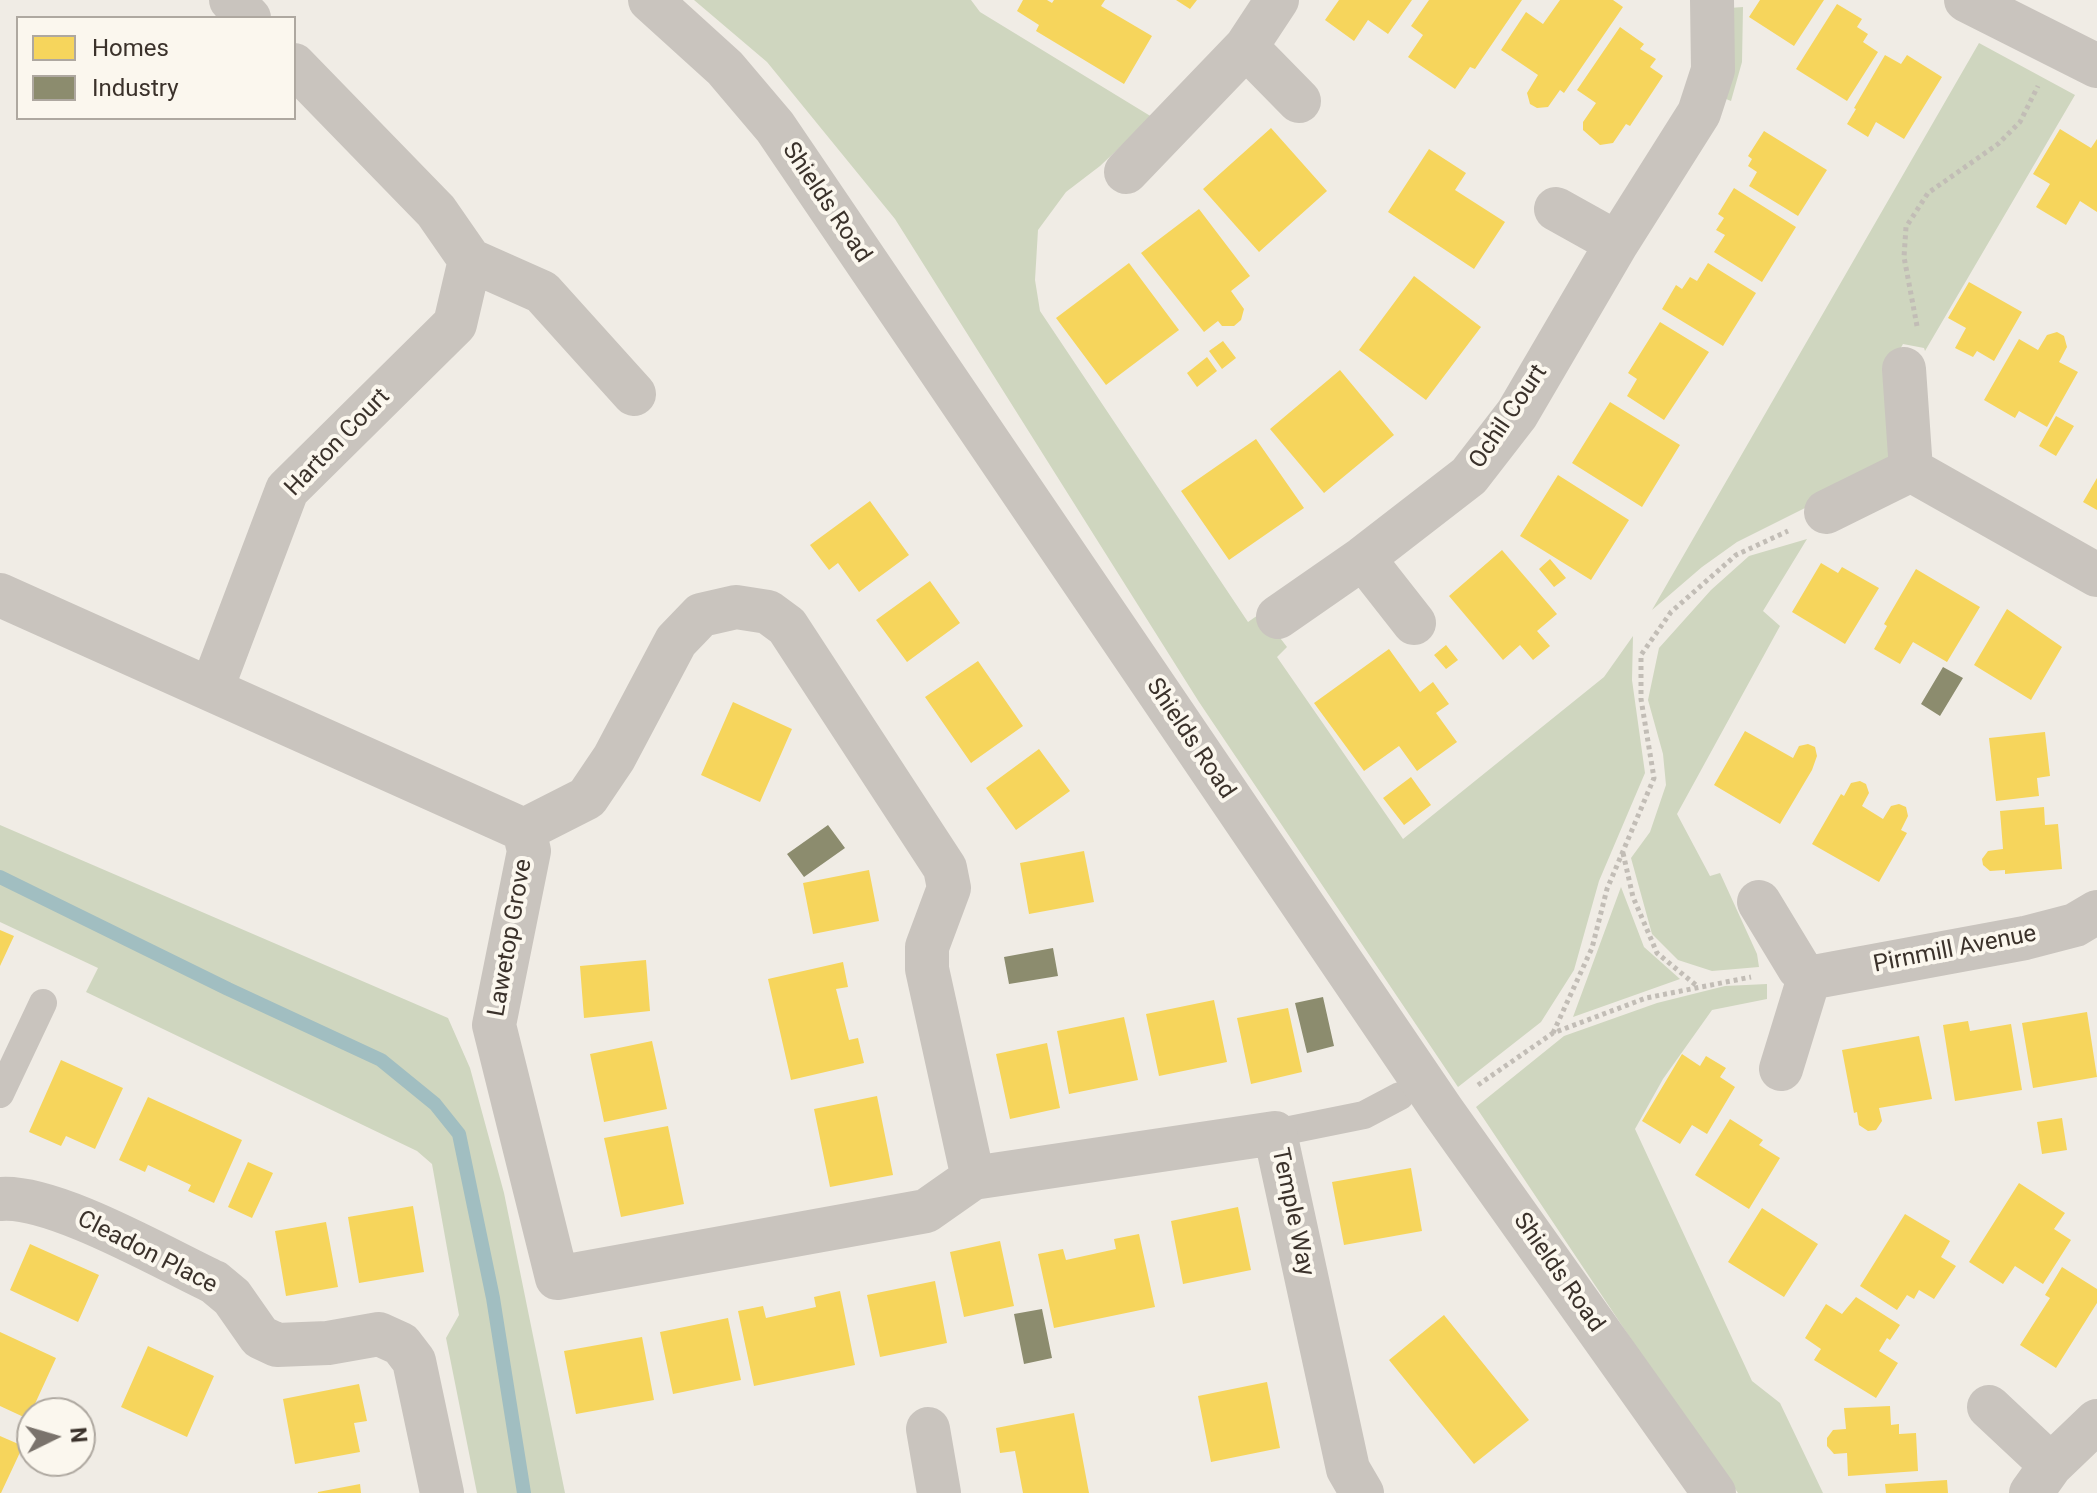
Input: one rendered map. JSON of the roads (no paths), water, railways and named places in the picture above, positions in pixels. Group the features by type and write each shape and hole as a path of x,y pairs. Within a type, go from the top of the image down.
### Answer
{"street":[{"path":"231,0 247,16"},
{"name":"Shields Road","path":"650,0 725,68 775,127 1442,1110 1714,1493"},
{"path":"1126,172 1246,47 1277,0"},
{"name":"Ochil Court","path":"1278,617 1363,558 1469,476 1517,414 1617,243 1699,113 1713,70 1712,0"},
{"path":"1966,0 2097,66"},
{"path":"1246,47 1299,101"},
{"path":"296,67 436,211 470,260 542,292 634,394"},
{"path":"1556,209 1617,243"},
{"name":"Harton Court","path":"212,688 287,490 455,324 470,260"},
{"path":"1904,369 1911,470"},
{"path":"1826,512 1911,470"},
{"path":"1911,470 2097,575"},
{"path":"1363,558 1414,623"},
{"name":"Lawetop Grove","path":"0,595 524,830 529,851 494,1025 557,1278 926,1211 973,1178"},
{"path":"524,830 587,798 614,758 676,641 701,615 736,607 768,612 787,626 945,868 949,888 927,947 927,969 973,1178"},
{"path":"1759,902 1804,973 1781,1069"},
{"name":"Pirnmill Avenue","path":"1804,973 2025,938 2075,925 2097,912"},
{"name":"Temple Way","path":"973,1178 1275,1133 1348,1469 1362,1493"},
{"name":"Cleadon Place","path":"0,1199 14,1198 65,1211 214,1282 232,1297 260,1337 277,1345 328,1343 379,1334 401,1344 414,1361 442,1493"},
{"path":"1989,1407 2041,1479 2097,1421"},
{"path":"928,1429 939,1493"}],"lane":[{"path":"0,1094 43,1003"},
{"path":"1275,1133 1364,1115 1400,1096"}],"waterway":[{"path":"0,877 381,1060 435,1104 459,1134 493,1298 524,1493"}]}
